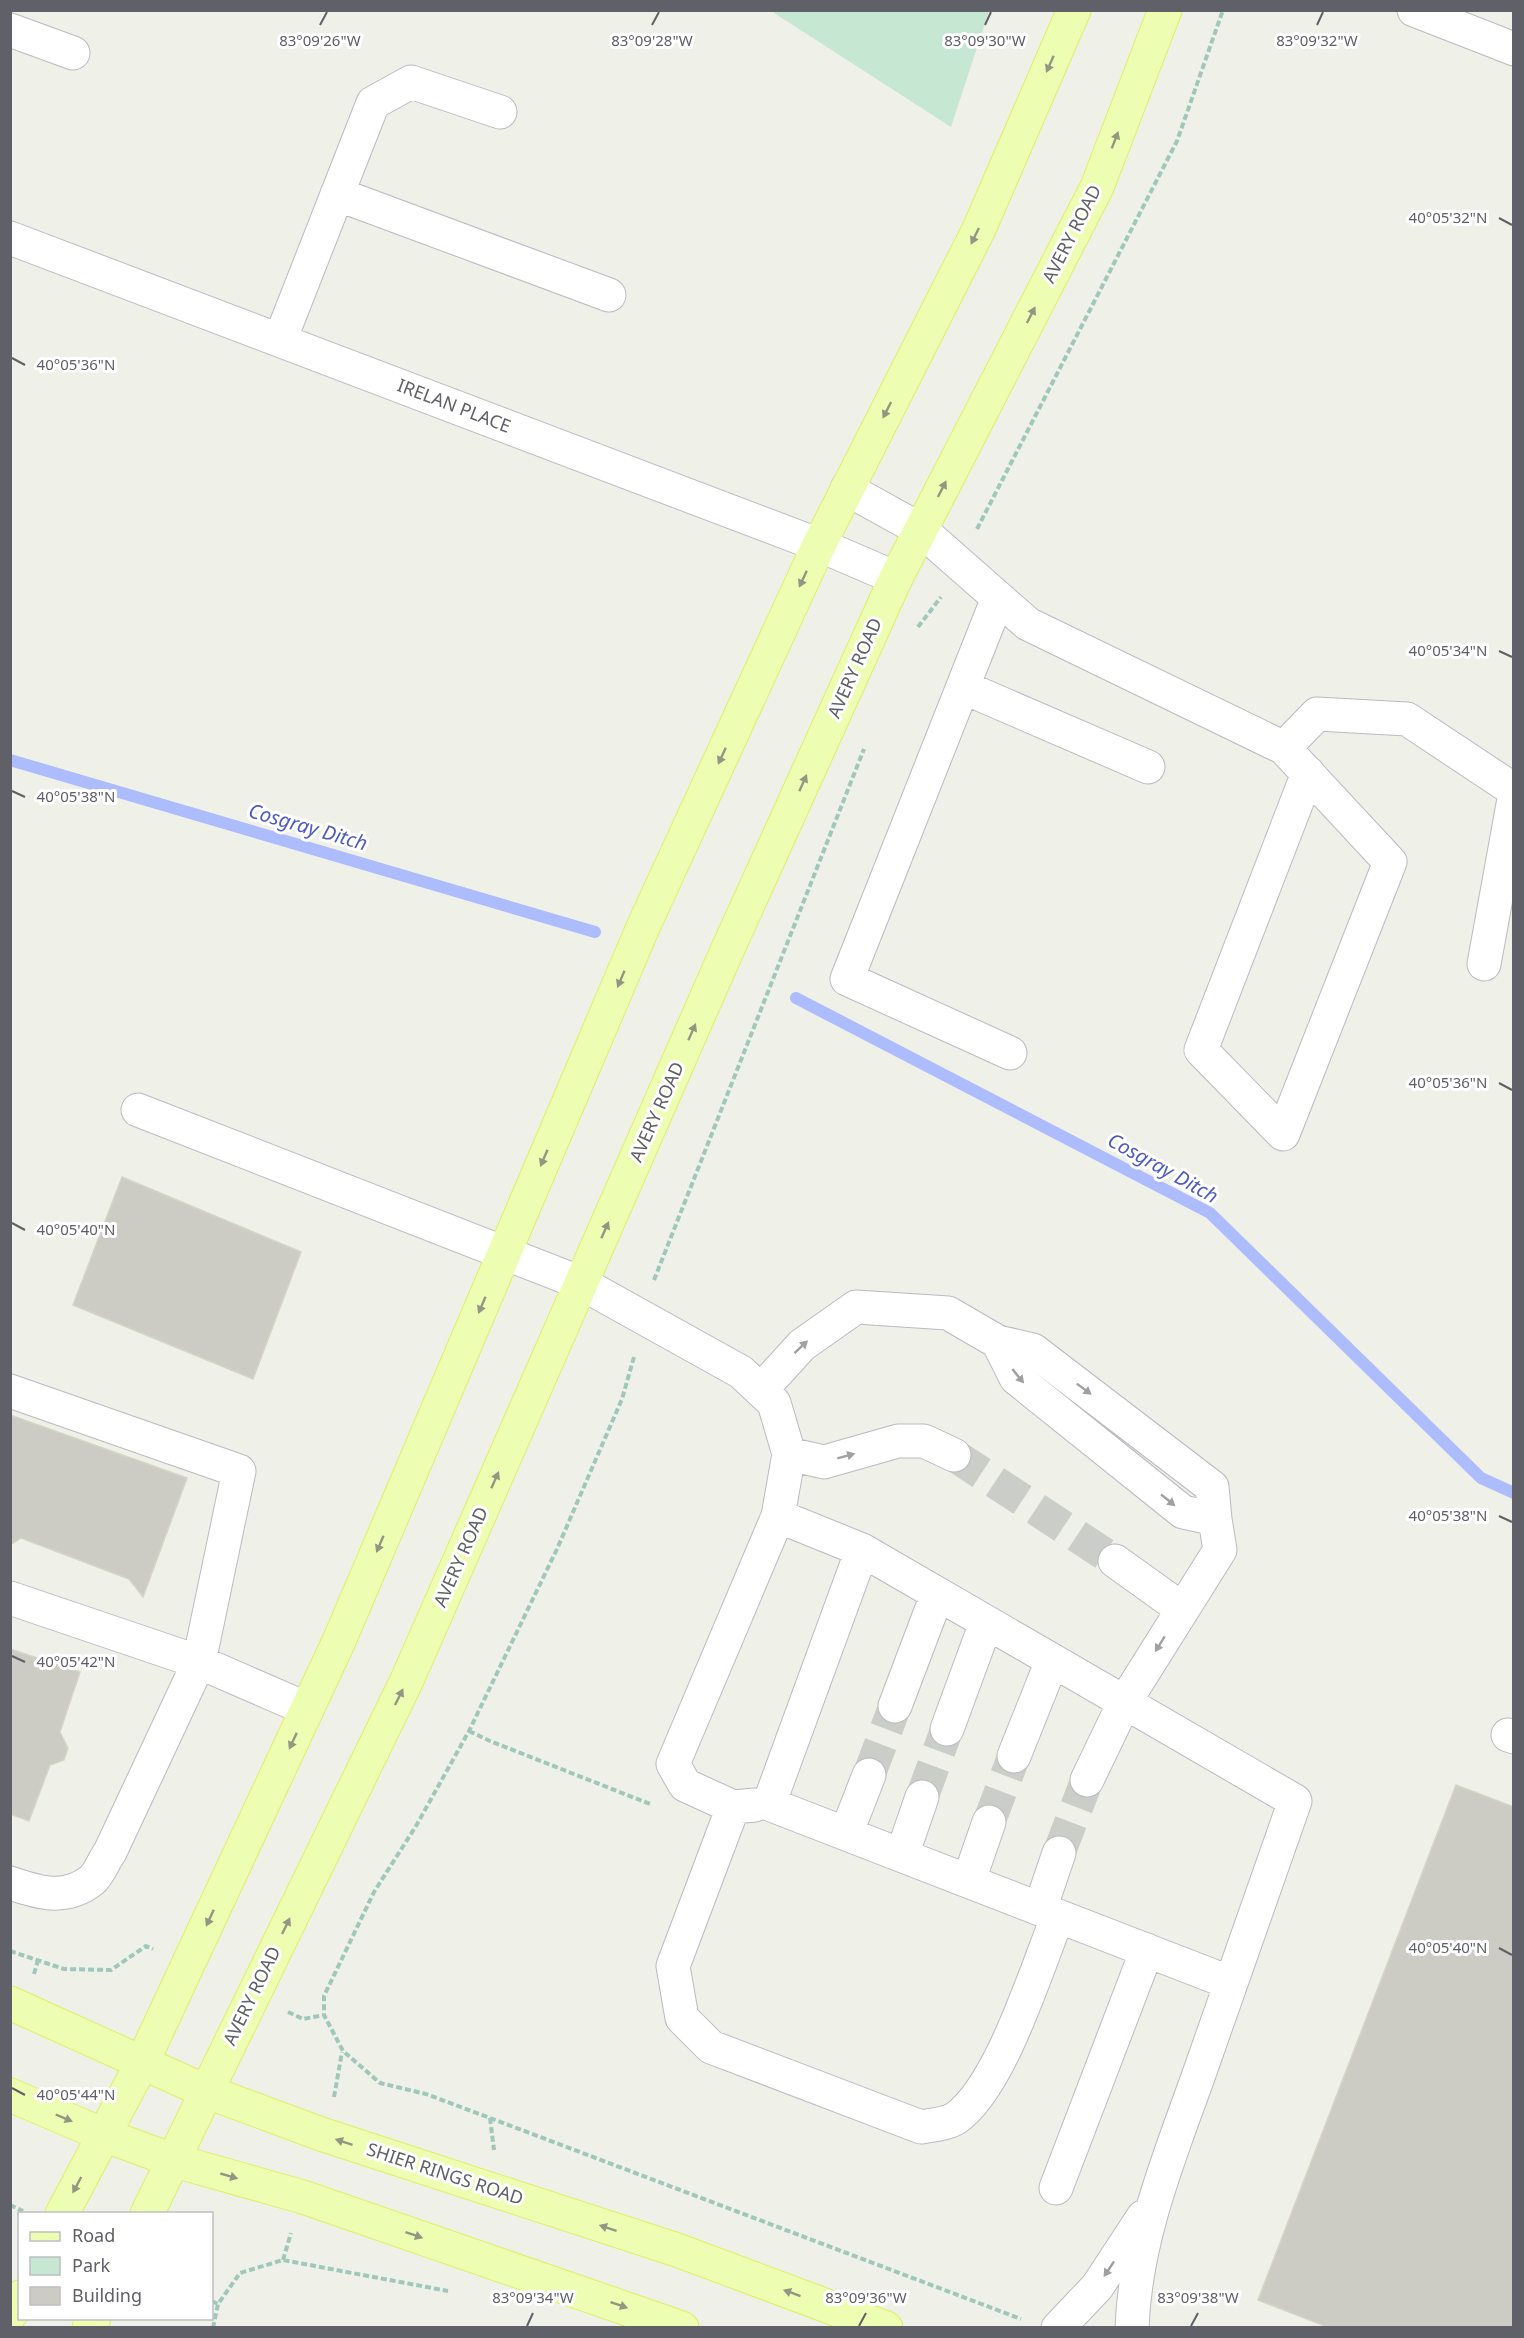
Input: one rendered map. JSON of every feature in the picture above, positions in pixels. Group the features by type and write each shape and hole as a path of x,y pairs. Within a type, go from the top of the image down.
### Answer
{"main road":[{"path":"63,2212 138,2070 307,1709 644,925 819,545 979,229 1074,10"},
{"name":"AVERY ROAD","path":"148,2212 407,1680 726,953 896,578 1097,187 1165,10"},
{"name":"SHIER RINGS ROAD","path":"10,2003 138,2070 205,2091 321,2134 677,2250 886,2328"},
{"path":"10,2025 138,2070"},
{"path":"10,2095 104,2135 172,2160 303,2197 662,2324"},
{"path":"10,2315 18,2301"}],"street":[{"path":"1414,10 1514,49"},
{"path":"10,30 73,53"},
{"path":"280,340 373,103 411,82 500,112"},
{"path":"337,194 609,295"},
{"name":"IRELAN PLACE","path":"10,238 819,545 896,578"},
{"path":"847,489 921,530 1028,624 1284,748 1308,773 1390,862 1284,1134 1201,1050 1308,773"},
{"path":"998,598 847,979 1010,1053"},
{"path":"963,687 1148,767"},
{"path":"1284,748 1317,714 1407,718 1514,790"},
{"path":"1484,964 1514,799"},
{"path":"138,1110 505,1251 581,1283 646,1317 741,1372 774,1403 789,1454 778,1516 673,1764 685,1785 734,1807 769,1804 1231,1983"},
{"path":"761,1390 802,1345 856,1307 948,1313 998,1342 1016,1378 1183,1512 1215,1519 1220,1550 1124,1703 1087,1780"},
{"path":"10,1391 240,1471 199,1662 110,1852 93,1879 65,1895 28,1889 10,1883"},
{"path":"789,1454 824,1462 898,1441 924,1441 954,1455"},
{"path":"778,1516 862,1550 1295,1801 1153,2203 1133,2303 1132,2328"},
{"path":"769,1804 862,1550"},
{"path":"1115,1561 1182,1609"},
{"path":"895,1706 937,1594"},
{"path":"10,1598 199,1662 307,1709"},
{"path":"947,1730 987,1623"},
{"path":"1014,1756 1052,1661"},
{"path":"846,1834 869,1775"},
{"path":"902,1855 922,1797"},
{"path":"734,1807 673,1966 682,2018 711,2047 921,2127 954,2120 975,2100 995,2072 1049,1912 1059,1853"},
{"path":"969,1880 989,1822"},
{"path":"1056,2188 1147,1950"},
{"path":"1058,2328 1097,2287 1153,2203"}],"path":[{"path":"914,637 918,626 940,600 1177,141 1223,10"},
{"path":"869,738 655,1276 646,1317 622,1399 557,1549 469,1731 416,1826 374,1892 324,1996 324,2015 343,2051 380,2083 426,2094 1023,2320"},
{"path":"469,1731 489,1741 659,1807"},
{"path":"10,2205 25,2212"},
{"path":"213,2328 218,2304 240,2273 283,2260 456,2292"},
{"path":"213,2302 218,2304"}],"green space":[{"path":"989,10 951,127 774,13 775,11"}],"building":[{"path":"122,1177 301,1252 253,1379 73,1305"},
{"path":"10,1415 187,1478 143,1597 129,1579 21,1538 10,1545"},
{"path":"10,1649 80,1672 60,1732 68,1748 64,1760 50,1765 29,1821 10,1814"},
{"path":"1456,1785 1514,1807 1514,2328 1330,2328 1258,2300"}],"waterway":[{"name":"Cosgray Ditch","path":"10,760 595,932"},
{"name":"Cosgray Ditch","path":"796,998 1210,1213 1481,1478 1514,1493"}],"tunnel":[{"path":"954,1455 1115,1561"},
{"path":"869,1775 895,1706"},
{"path":"922,1797 947,1729"},
{"path":"989,1822 1014,1756"},
{"path":"1059,1853 1087,1780"}]}
